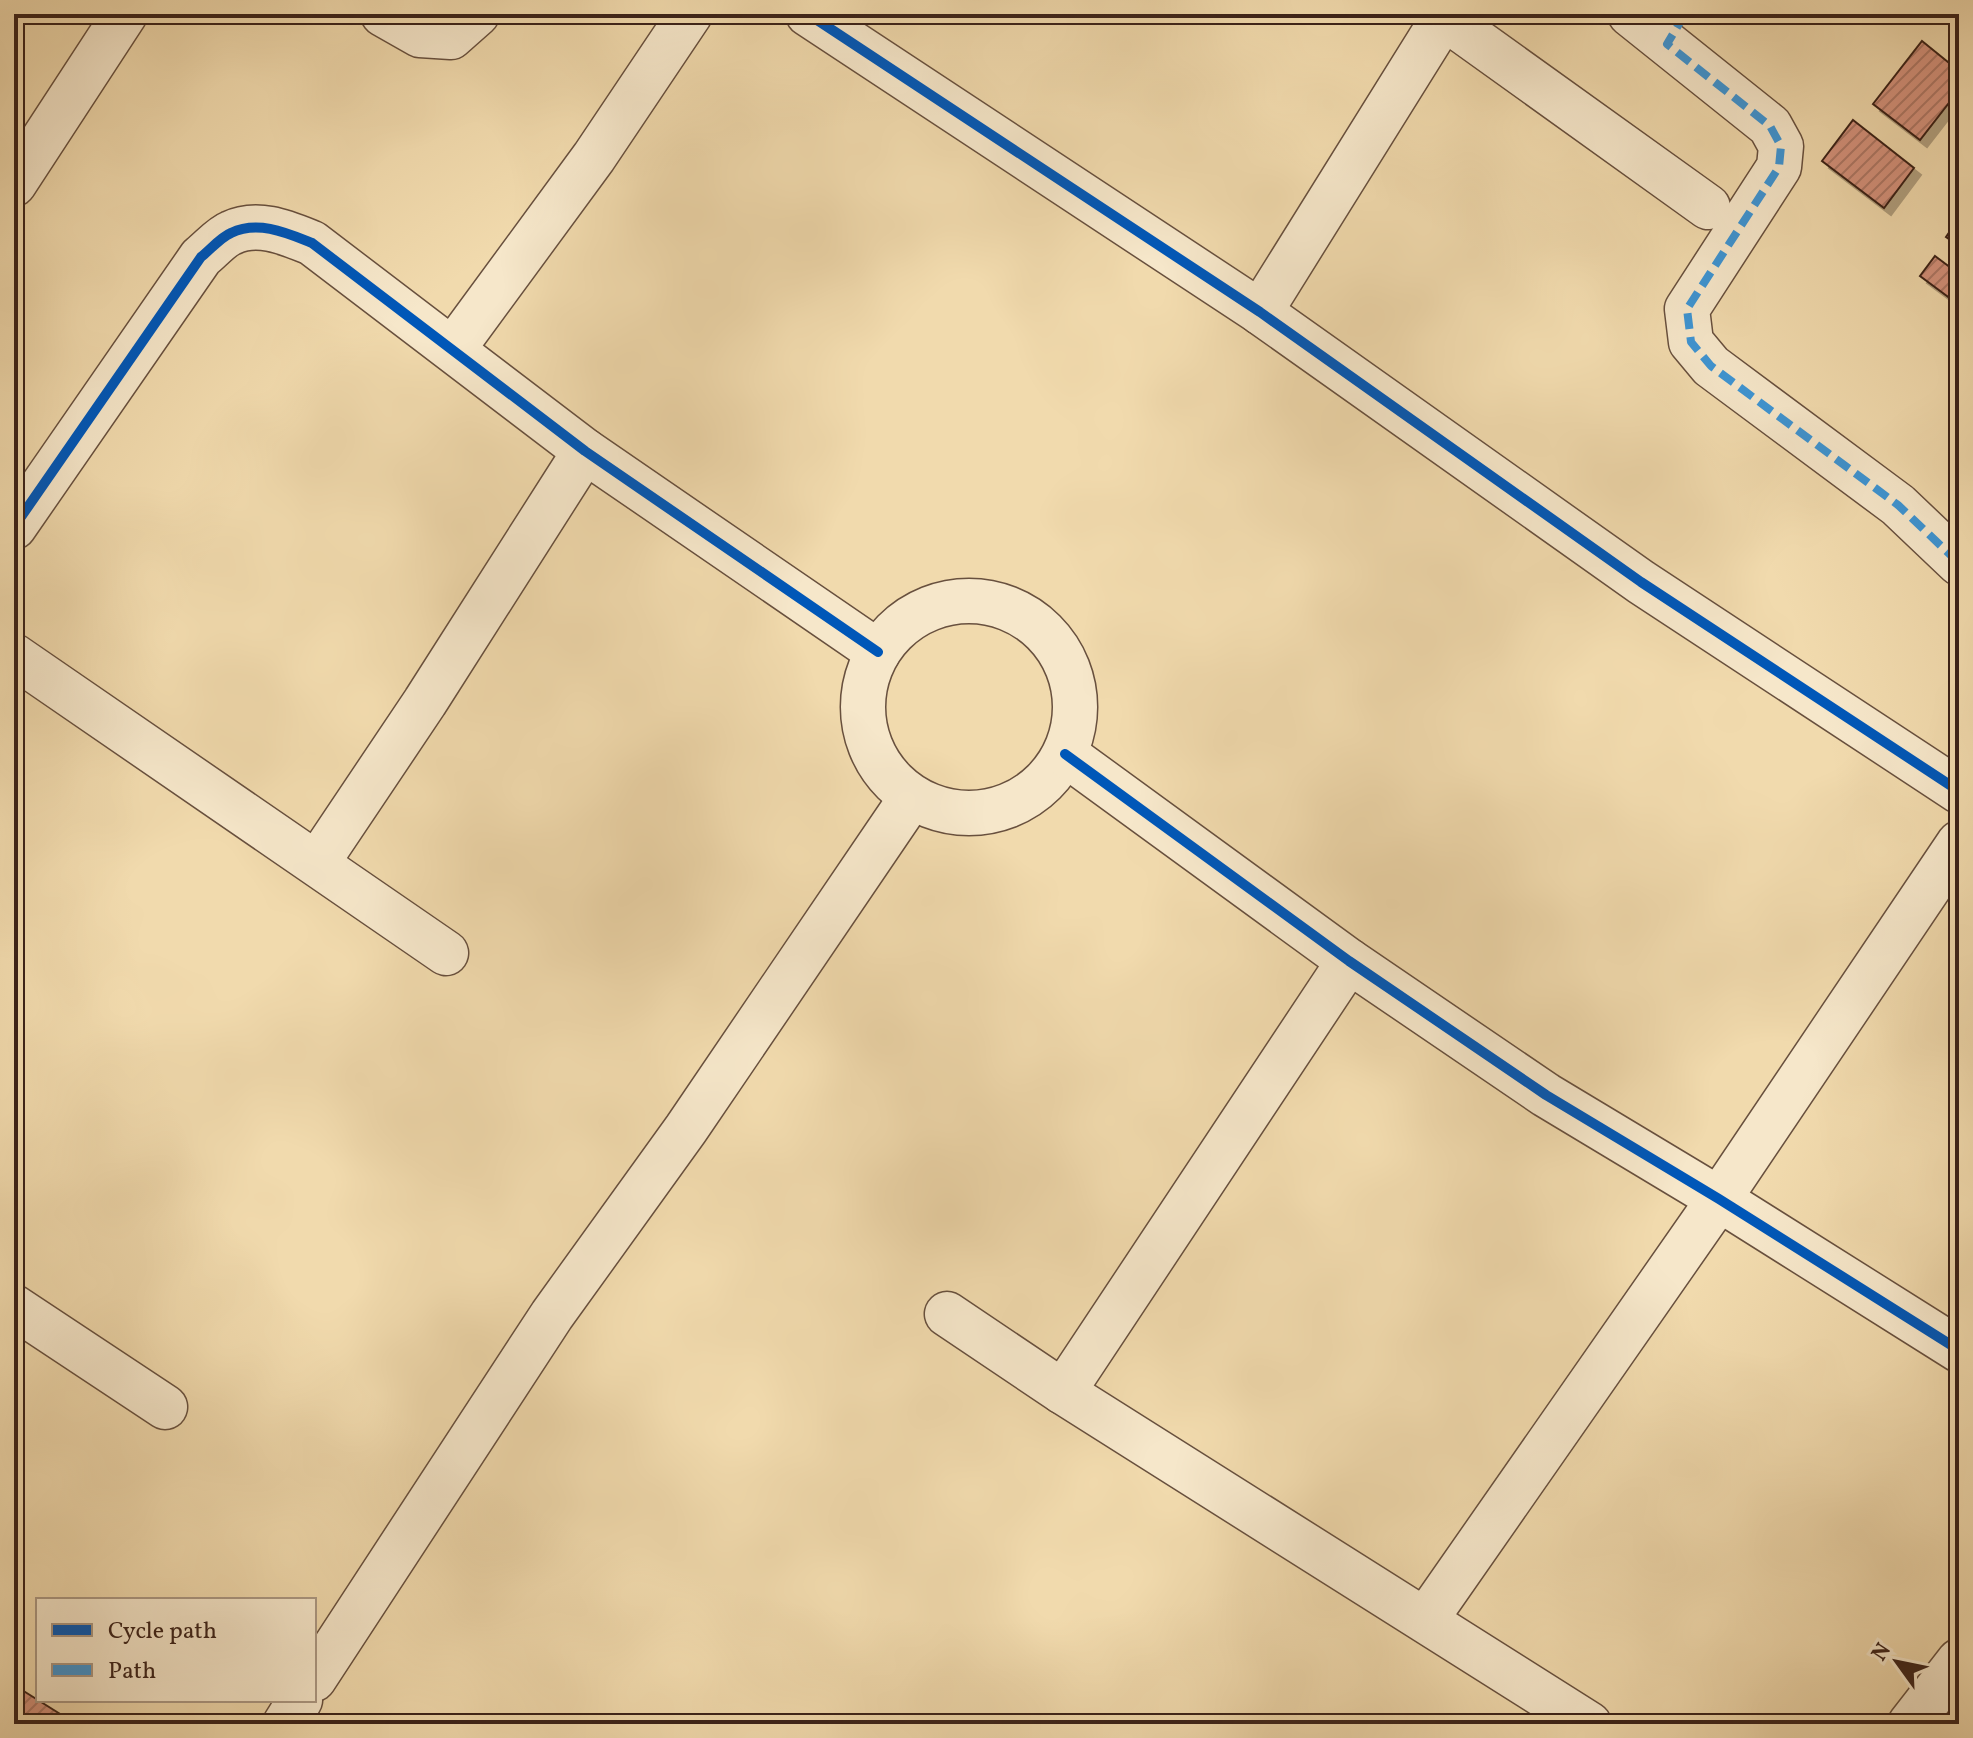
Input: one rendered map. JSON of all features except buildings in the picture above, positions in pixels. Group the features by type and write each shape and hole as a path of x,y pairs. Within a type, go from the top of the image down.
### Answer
{"street":[{"path":"14,184 125,14"},
{"path":"383,14 420,35 451,37 477,14"},
{"path":"453,349 594,157 690,14"},
{"path":"808,14 1260,312 1641,582 1959,791"},
{"path":"1630,14 1676,29 1770,126 1781,146 1779,167 1687,309 1691,342 1711,366 1898,505 1959,563"},
{"path":"1260,312 1441,16 1708,207"},
{"path":"14,527 201,257 231,233 259,227 284,232 312,243 585,451 878,652"},
{"path":"317,863 425,702 585,451"},
{"path":"953,601 999,604 1040,626 1067,664 1076,710 1065,754 1037,789 998,811 952,814 911,798 881,770 865,732 863,690 878,652 909,617 953,601"},
{"path":"14,656 446,953"},
{"path":"1065,754 1349,961 1546,1095 1959,1350"},
{"path":"316,1676 552,1315 686,1129 911,798"},
{"path":"1426,1619 1719,1199 1959,843"},
{"path":"1063,1392 1349,961"},
{"path":"14,1307 165,1407"},
{"path":"947,1314 1063,1392 1589,1724"},
{"path":"1910,1724 1959,1661"},
{"path":"285,1724 299,1702"}],"marked path":[{"path":"1685,14 1667,44 1770,126 1781,146 1779,167 1687,309 1691,342 1711,366 1898,505 1959,563"}],"cycle path":[{"path":"808,14 1260,312 1641,582 1959,791"},
{"path":"14,527 201,257 231,233 262,228 312,243 585,451 878,652"},
{"path":"1065,754 1349,961 1546,1095 1959,1350"}]}
